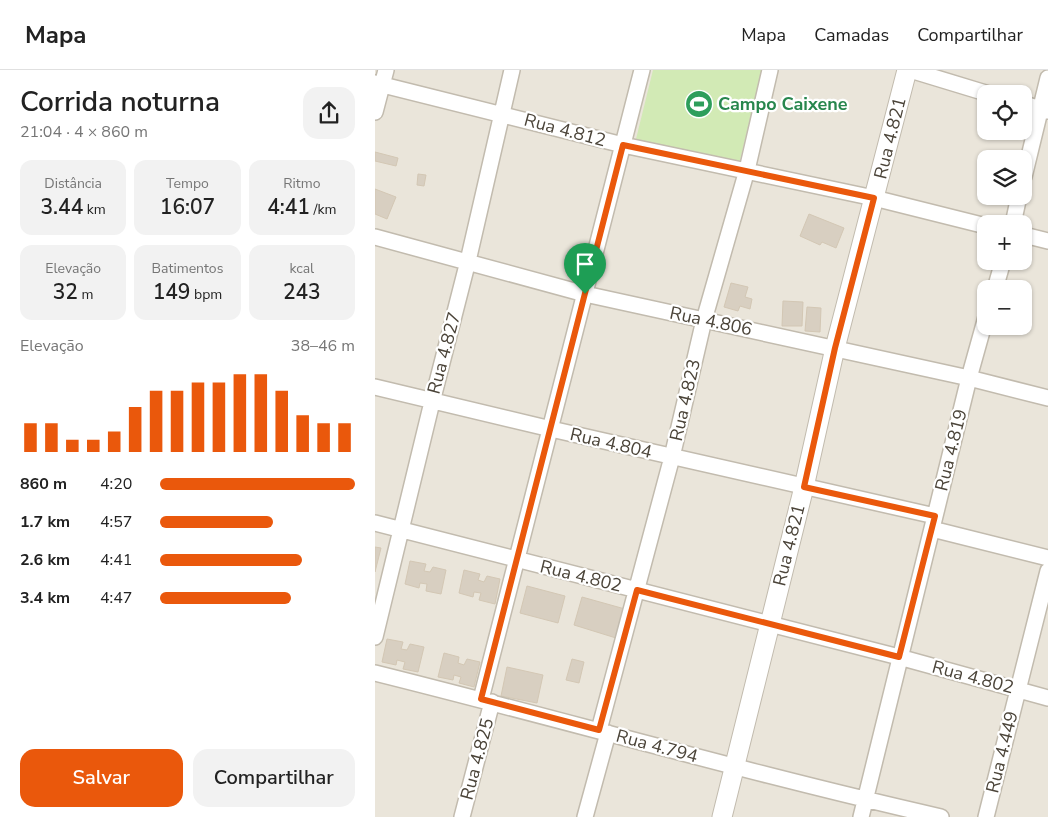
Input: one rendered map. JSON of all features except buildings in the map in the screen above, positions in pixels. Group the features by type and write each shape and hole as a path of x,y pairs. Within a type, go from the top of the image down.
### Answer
{"street":[{"name":"Rua 4.827","path":"375,637 513,70"},
{"name":"Rua 4.825","path":"462,817 517,560 642,70"},
{"name":"Rua 4.823","path":"585,817 637,590 672,457 704,320 747,170 770,70"},
{"path":"909,70 977,90"},
{"name":"Rua 4.821","path":"723,817 804,487 835,348 909,70"},
{"path":"1032,150 1044,110 1048,78"},
{"name":"Rua 4.812","path":"381,79 501,114 623,145 874,198 977,224"},
{"path":"375,112 381,79"},
{"path":"1032,106 1044,110"},
{"name":"Rua 4.806","path":"375,237 585,294 969,378 1048,398"},
{"path":"1032,238 1048,241"},
{"name":"Rua 4.819","path":"861,817 899,657 981,335"},
{"name":"Rua 4.804","path":"375,387 432,402 804,487 933,522 1048,558"},
{"name":"Rua 4.802","path":"375,523 899,657 1048,698"},
{"name":"Rua 4.449","path":"986,817 1048,571"},
{"name":"Rua 4.794","path":"375,672 735,767 941,817"}],"shaded area":[{"path":"375,70 1048,70 1048,817 375,817"}],"green space":[{"name":"Campo Caixene","path":"653,70 762,70 739,164 636,139"}],"place":[{"name":"Campo Caixene","path":"699,104"}],"route":[{"path":"623,145 874,198 835,348 804,487 935,516 899,657 637,590 599,730 481,699 585,294 623,145"}]}
